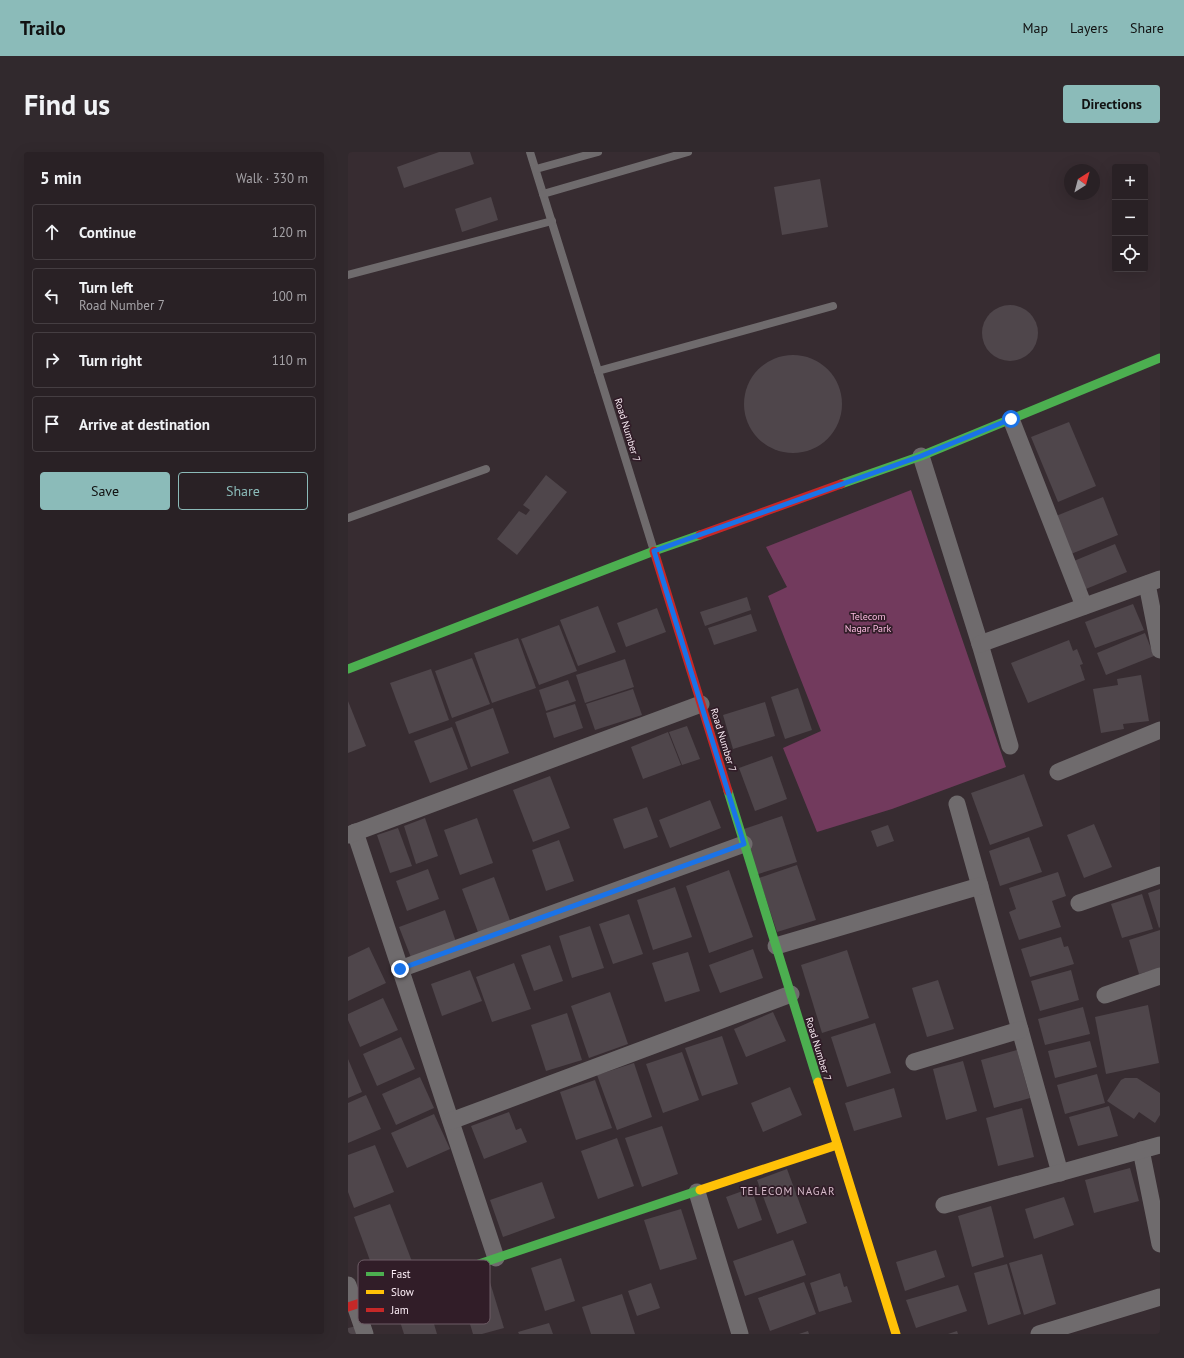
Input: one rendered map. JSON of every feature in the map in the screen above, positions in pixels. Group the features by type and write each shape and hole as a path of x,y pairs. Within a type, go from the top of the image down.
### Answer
{"street":[{"path":"348,669 654,551 921,456 1160,358"},
{"path":"1011,419 1084,606"},
{"path":"921,456 980,644 1010,746"},
{"name":"Road Number 7","path":"654,551 896,1334"},
{"path":"980,644 1153,581 1160,650"},
{"path":"496,1258 400,969 351,833 701,704"},
{"path":"1058,772 1160,730"},
{"path":"957,804 1060,1173"},
{"path":"400,969 744,844"},
{"path":"1079,903 1160,875"},
{"path":"776,946 980,886"},
{"path":"1104,995 1160,976"},
{"path":"451,1121 791,994"},
{"path":"914,1062 1020,1030"},
{"path":"490,1260 838,1145"},
{"path":"944,1205 1160,1145"},
{"path":"1141,1150 1160,1244"},
{"path":"697,1192 740,1334"},
{"path":"348,1286 352,1306 358,1319"},
{"path":"1039,1334 1160,1297"},
{"path":"360,1324 365,1334"}],"lane":[{"name":"Road Number 7","path":"530,152 654,551"},
{"path":"536,169 598,152"},
{"path":"543,194 688,152"},
{"path":"348,274 552,221"},
{"path":"598,371 833,306"},
{"path":"348,518 486,469"}],"green space":[{"name":"Telecom Nagar Park","path":"911,490 1006,767 892,809 817,832 783,748 821,731 768,596 787,587 766,547"}],"building":[{"path":"439,152 470,152 474,164 404,188 397,167"},
{"path":"820,179 828,227 782,235 774,187"},
{"path":"491,197 498,220 462,232 455,209"},
{"path":"1010,305 1021,307 1030,313 1036,322 1038,333 1036,344 1030,353 1021,359 1010,361 999,359 990,353 984,344 982,333 984,322 990,313 999,307"},
{"path":"793,355 812,358 828,369 839,385 842,404 839,423 828,439 812,450 793,453 774,450 758,439 747,423 744,404 747,385 758,369 774,358"},
{"path":"1069,422 1096,486 1058,502 1031,437"},
{"path":"546,475 567,492 517,555 497,539 519,511 526,515 530,510 523,505"},
{"path":"1103,497 1118,535 1071,554 1056,516"},
{"path":"1115,544 1127,572 1081,591 1069,563"},
{"path":"747,597 751,610 705,626 700,612"},
{"path":"1133,604 1144,630 1095,648 1085,622"},
{"path":"598,606 616,652 578,666 560,620"},
{"path":"657,608 666,632 626,647 617,623"},
{"path":"751,614 757,631 714,645 708,628"},
{"path":"559,625 577,671 539,685 521,639"},
{"path":"1145,633 1154,656 1106,675 1097,653"},
{"path":"518,638 536,688 492,703 474,653"},
{"path":"1069,640 1073,651 1077,649 1083,664 1080,665 1085,680 1028,703 1011,663"},
{"path":"472,658 490,704 452,718 435,671"},
{"path":"625,659 634,687 585,703 576,675"},
{"path":"431,669 449,720 409,734 390,683"},
{"path":"1141,675 1149,721 1123,724 1124,729 1101,733 1093,689 1118,685 1117,679"},
{"path":"568,680 576,701 546,711 539,690"},
{"path":"798,688 812,730 785,739 771,697"},
{"path":"633,689 642,715 595,730 586,704"},
{"path":"348,701 366,746 348,753"},
{"path":"765,702 775,736 733,749 723,715"},
{"path":"575,704 583,728 554,738 546,713"},
{"path":"493,708 509,753 471,767 455,722"},
{"path":"687,726 700,759 682,765 669,732"},
{"path":"452,727 468,769 430,783 414,741"},
{"path":"668,732 681,765 643,779 631,747"},
{"path":"772,756 787,799 755,811 739,768"},
{"path":"1024,774 1043,826 990,845 971,793"},
{"path":"550,776 570,828 533,842 513,790"},
{"path":"710,800 721,828 670,848 659,820"},
{"path":"647,807 658,837 624,849 613,819"},
{"path":"782,816 797,862 755,875 741,830"},
{"path":"425,818 438,856 416,864 404,826"},
{"path":"477,818 493,863 460,875 444,830"},
{"path":"1094,824 1112,867 1084,878 1067,835"},
{"path":"888,825 894,841 877,847 871,831"},
{"path":"398,828 412,866 390,873 377,835"},
{"path":"1029,837 1042,872 1000,886 989,851"},
{"path":"559,840 574,881 546,891 532,850"},
{"path":"797,865 816,920 777,932 759,878"},
{"path":"428,869 439,899 407,911 396,881"},
{"path":"729,870 753,937 709,953 686,886"},
{"path":"1058,872 1066,896 1052,901 1061,927 1019,940 1009,912 1016,909 1009,888"},
{"path":"494,877 511,923 479,935 462,889"},
{"path":"675,887 692,937 653,950 637,900"},
{"path":"1160,889 1160,927 1159,928 1148,893"},
{"path":"1142,894 1153,929 1122,938 1111,904"},
{"path":"445,910 456,942 412,960 399,927"},
{"path":"629,914 643,954 613,964 599,924"},
{"path":"590,926 604,968 572,978 559,936"},
{"path":"1160,930 1160,968 1139,974 1129,940"},
{"path":"1061,937 1064,947 1068,946 1074,964 1030,977 1021,949"},
{"path":"550,945 563,981 534,991 521,955"},
{"path":"369,947 386,983 348,1001 348,957"},
{"path":"753,949 763,978 720,993 709,965"},
{"path":"847,950 869,1018 822,1033 801,965"},
{"path":"688,952 700,991 665,1002 652,963"},
{"path":"514,963 531,1009 492,1022 476,977"},
{"path":"470,970 482,1001 442,1016 431,984"},
{"path":"1071,970 1079,1000 1040,1011 1031,981"},
{"path":"938,980 954,1029 927,1037 912,988"},
{"path":"610,992 628,1044 589,1058 571,1006"},
{"path":"383,998 398,1030 360,1047 348,1020 348,1014"},
{"path":"1148,1005 1159,1063 1106,1074 1095,1017"},
{"path":"1083,1007 1090,1034 1045,1045 1038,1019"},
{"path":"773,1012 786,1041 746,1057 734,1029"},
{"path":"567,1013 582,1060 546,1071 531,1025"},
{"path":"875,1023 891,1073 847,1087 831,1037"},
{"path":"722,1036 738,1084 702,1096 685,1048"},
{"path":"401,1037 415,1069 377,1086 363,1054"},
{"path":"1090,1041 1097,1067 1055,1078 1048,1051"},
{"path":"1017,1050 1030,1098 994,1108 981,1060"},
{"path":"682,1052 699,1100 663,1113 646,1064"},
{"path":"348,1059 362,1092 348,1098"},
{"path":"963,1061 977,1111 946,1120 933,1069"},
{"path":"634,1063 652,1117 617,1130 597,1075"},
{"path":"1097,1074 1105,1103 1065,1114 1057,1085"},
{"path":"420,1077 434,1108 396,1125 382,1094"},
{"path":"1125,1078 1137,1078 1160,1093 1160,1115 1155,1123 1139,1112 1134,1119 1107,1101 1121,1080"},
{"path":"595,1080 612,1128 576,1140 560,1092"},
{"path":"790,1087 802,1115 763,1132 751,1103"},
{"path":"894,1088 902,1117 854,1131 845,1103"},
{"path":"366,1095 381,1129 348,1143 348,1103"},
{"path":"1109,1106 1118,1136 1078,1146 1069,1117"},
{"path":"1022,1108 1034,1157 998,1166 986,1118"},
{"path":"509,1112 516,1130 521,1128 527,1142 484,1159 471,1126"},
{"path":"434,1114 450,1149 407,1168 391,1133"},
{"path":"662,1126 678,1174 642,1187 625,1138"},
{"path":"617,1138 634,1186 598,1199 581,1151"},
{"path":"375,1145 394,1192 354,1208 348,1192 348,1155"},
{"path":"1130,1168 1139,1201 1094,1213 1085,1180"},
{"path":"787,1169 807,1223 777,1234 757,1180"},
{"path":"542,1182 555,1218 503,1237 490,1200"},
{"path":"751,1188 762,1220 738,1229 726,1197"},
{"path":"1064,1197 1074,1225 1034,1239 1025,1209"},
{"path":"390,1204 411,1260 370,1260 354,1217"},
{"path":"991,1206 1004,1257 972,1267 958,1216"},
{"path":"681,1209 697,1259 660,1270 644,1220"},
{"path":"793,1240 806,1275 745,1296 733,1261"},
{"path":"936,1250 945,1277 905,1291 896,1262"},
{"path":"1042,1254 1056,1304 1024,1315 1009,1263"},
{"path":"561,1258 575,1301 545,1311 531,1268"},
{"path":"1007,1264 1021,1314 988,1325 974,1273"},
{"path":"840,1273 844,1287 847,1286 852,1302 819,1312 810,1283"},
{"path":"490,1282 504,1328 482,1334 473,1334 470,1324 490,1324"},
{"path":"804,1282 816,1314 770,1331 758,1298"},
{"path":"651,1283 660,1308 637,1316 628,1291"},
{"path":"958,1285 967,1311 916,1328 906,1300"},
{"path":"622,1294 635,1334 591,1334 582,1307"},
{"path":"549,1323 553,1334 519,1334 518,1332"},
{"path":"401,1324 434,1324 437,1334 404,1334"},
{"path":"357,1326 359,1334 348,1334 348,1328"},
{"path":"808,1331 809,1334 799,1334"},
{"path":"957,1331 958,1334 948,1334"}],"traffic: fast":[{"path":"841,484 921,456 1160,358"},
{"path":"348,669 654,551 700,535"},
{"path":"728,791 818,1082"},
{"path":"490,1260 700,1190"}],"traffic: slow":[{"path":"818,1082 896,1334"},
{"path":"700,1190 837,1145"}],"traffic: jam":[{"path":"700,535 841,484"},
{"path":"654,551 728,791"},
{"path":"348,1307 358,1304"}],"district":[{"name":"TELECOM NAGAR","path":"788,1191"}],"route":[{"path":"400,969 744,844 654,551 921,456 1011,419"}]}
